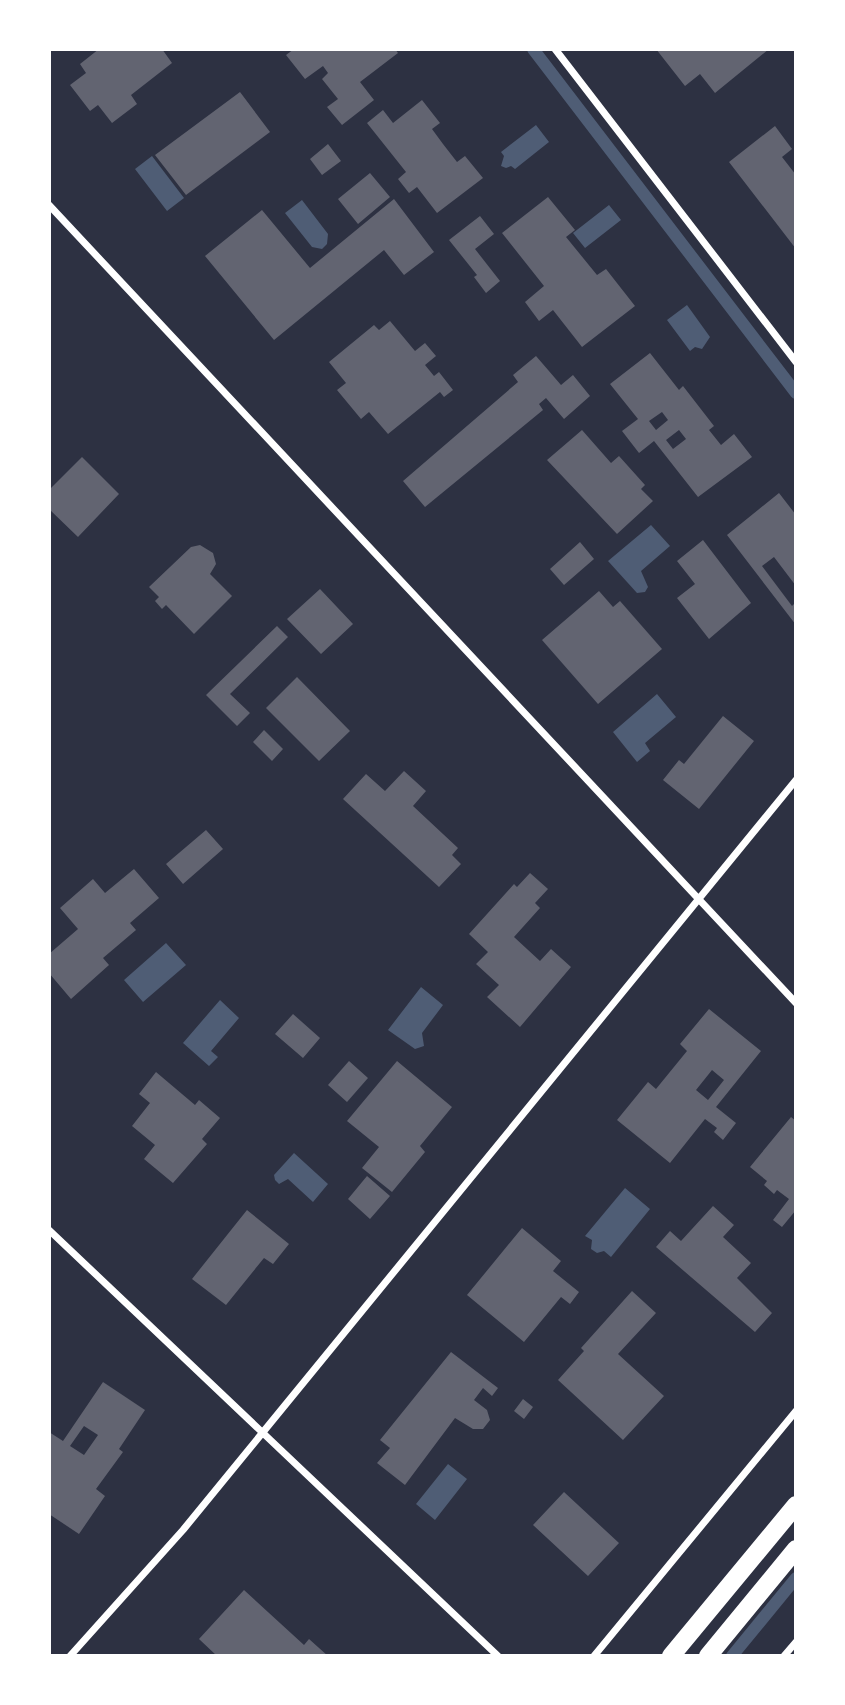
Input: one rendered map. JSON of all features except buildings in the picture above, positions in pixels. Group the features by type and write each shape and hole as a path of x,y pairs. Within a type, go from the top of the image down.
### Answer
{"main road":[{"path":"671,1656 796,1504"},
{"path":"708,1656 796,1549"}],"street":[{"path":"555,49 796,362"},
{"path":"49,205 796,1003"},
{"path":"70,1656 183,1530 796,780"},
{"path":"49,1230 498,1656"},
{"path":"594,1656 796,1411"},
{"path":"784,1656 796,1642"}],"water":[{"path":"536,125 549,142 515,169 501,166 504,156 501,152"},
{"path":"152,156 184,198 167,211 135,169"},
{"path":"302,200 328,234 327,244 322,249 312,247 285,213"},
{"path":"609,205 621,220 585,248 573,233"},
{"path":"687,305 710,337 702,349 695,347 690,351 667,320"},
{"path":"651,525 670,546 641,571 648,587 645,592 637,593 608,561"},
{"path":"657,694 676,717 645,743 650,751 637,762 613,732"},
{"path":"166,943 186,965 143,1002 124,980"},
{"path":"421,987 443,1005 422,1033 424,1046 415,1049 388,1030"},
{"path":"220,1000 239,1018 211,1051 218,1057 209,1066 183,1043"},
{"path":"294,1153 328,1184 313,1202 288,1179 279,1184 275,1180 274,1175"},
{"path":"625,1188 650,1209 611,1257 604,1251 597,1253 591,1249 592,1240 585,1236"},
{"path":"448,1464 467,1479 435,1520 416,1504"}],"waterway":[{"path":"533,49 796,393"},
{"path":"732,1656 796,1578"}]}
